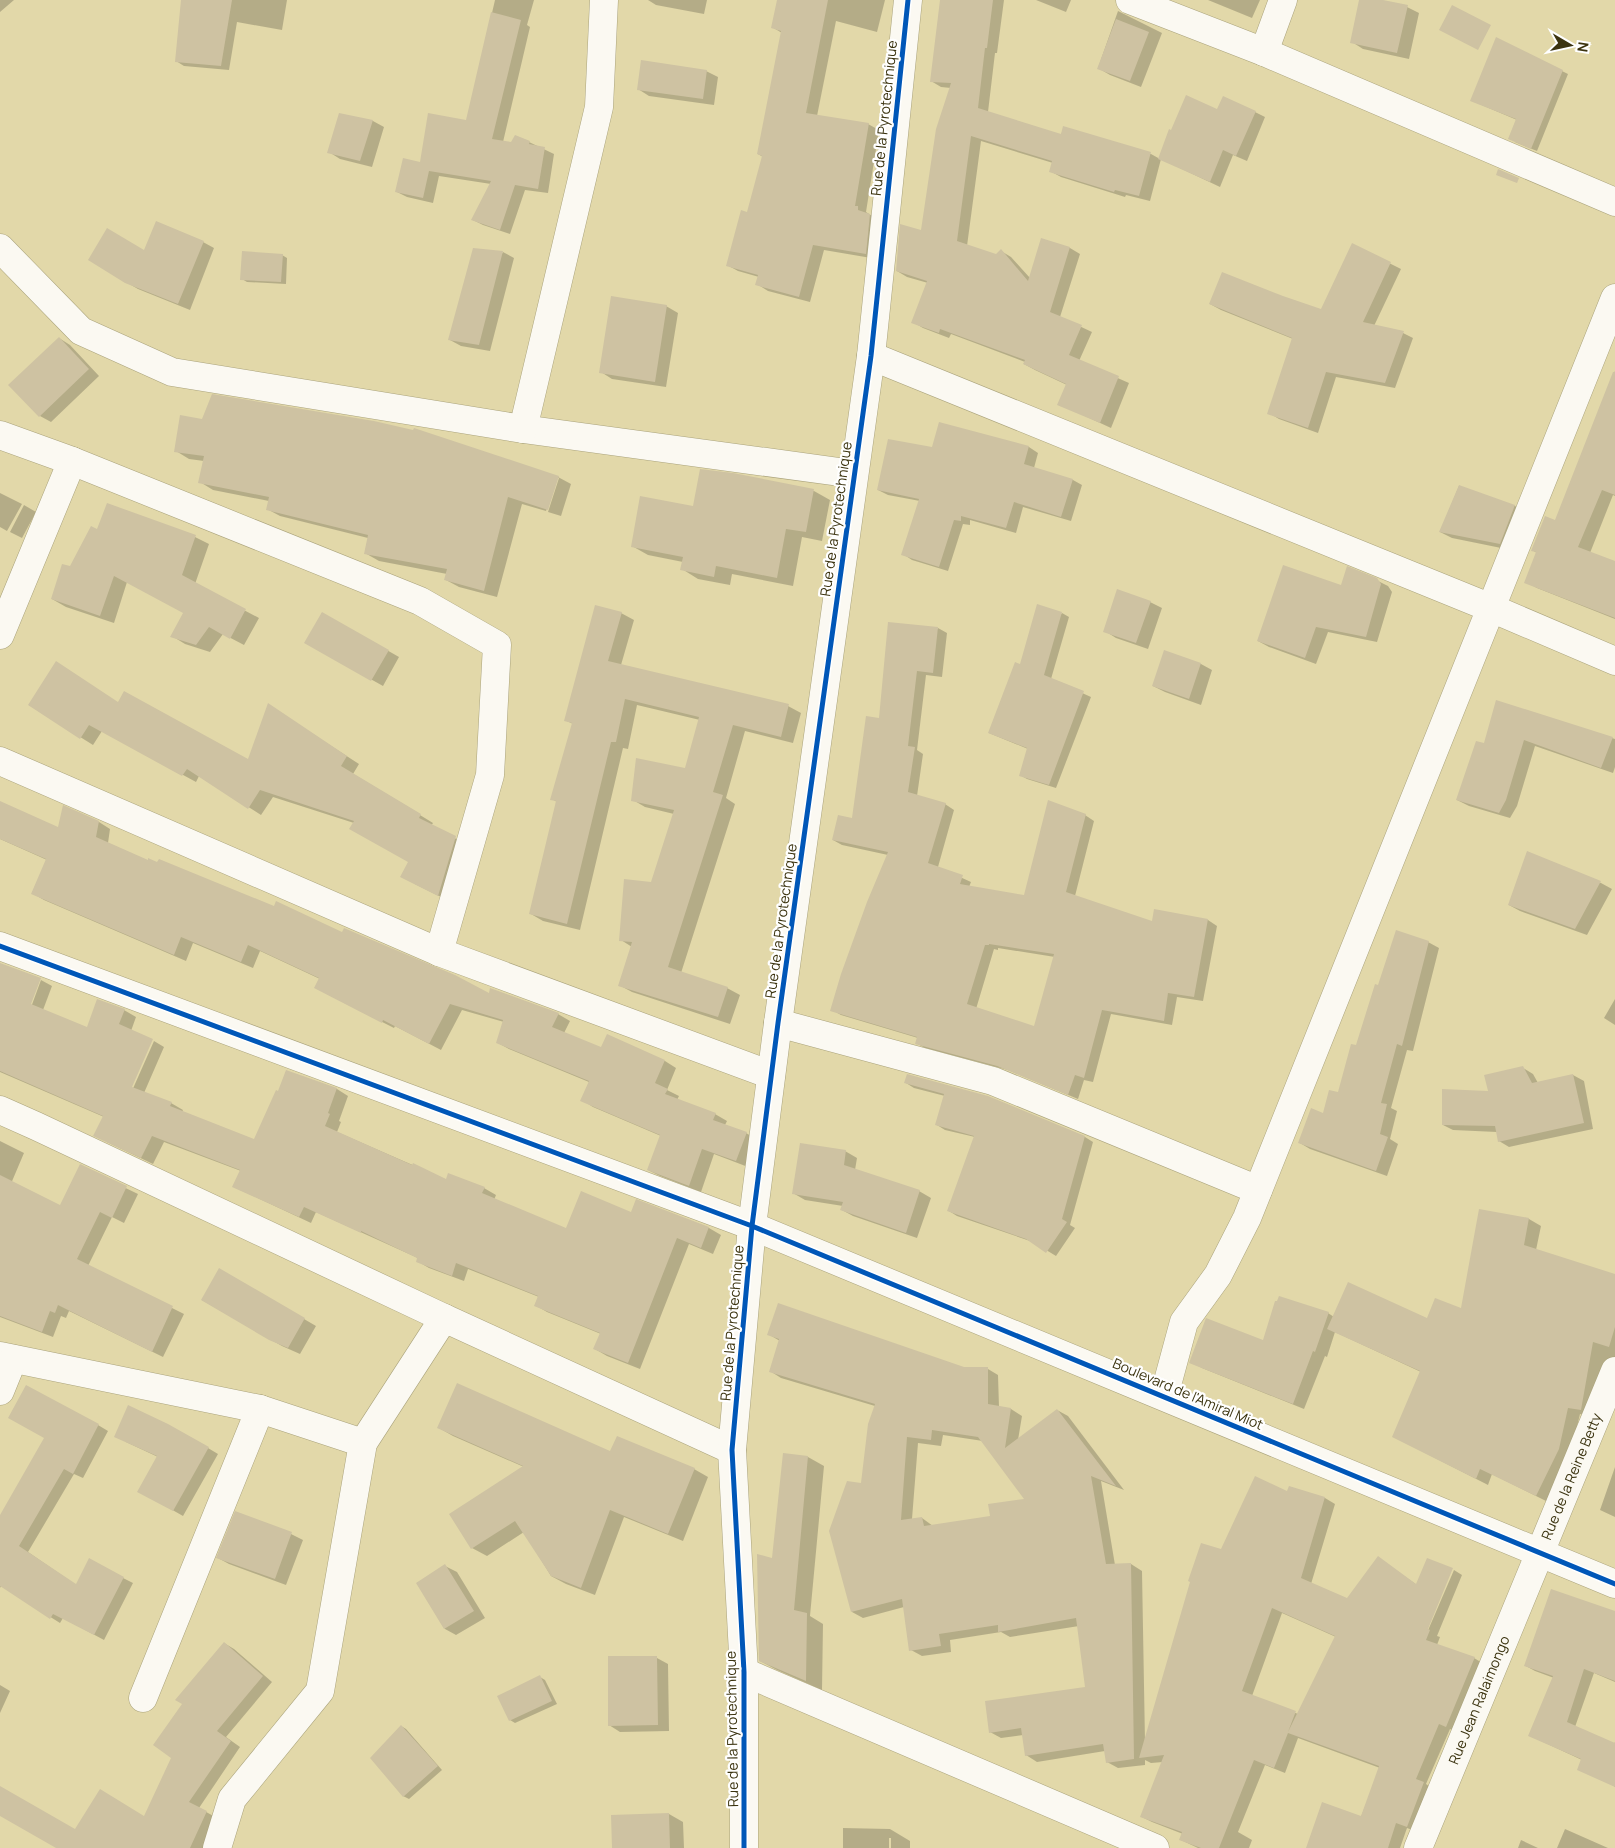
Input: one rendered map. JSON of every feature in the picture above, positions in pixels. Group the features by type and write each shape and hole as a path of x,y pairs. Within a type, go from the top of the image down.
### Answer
{"street":[{"path":"523,429 599,107 604,0"},
{"name":"Rue de la Pyrotechnique","path":"744,1848 744,1672 732,1450 752,1226 778,1023 871,356 908,0"},
{"path":"1130,0 1264,52 1615,202"},
{"path":"1264,52 1283,0"},
{"path":"0,248 81,331 172,372 523,429 854,474"},
{"path":"1164,1396 1184,1322 1218,1275 1247,1218 1615,298"},
{"path":"871,356 1491,608 1615,661"},
{"path":"0,435 72,461 420,600 497,645 490,776 439,952"},
{"path":"0,635 72,461"},
{"path":"0,761 439,952 771,1075"},
{"name":"Boulevard de l'Amiral Miot","path":"0,946 752,1226 1615,1584"},
{"path":"778,1023 993,1081 1258,1190"},
{"path":"0,1110 444,1318 732,1450"},
{"path":"217,1848 232,1799 320,1690 363,1442 444,1318"},
{"path":"0,1391 7,1358 260,1408 363,1442"},
{"name":"Rue de la Reine Betty","path":"1539,1552 1615,1371"},
{"path":"143,1698 260,1408"},
{"name":"Rue Jean Ralaimongo","path":"1418,1848 1539,1552"},
{"path":"744,1672 1155,1848"}],"building":[{"path":"181,0 232,0 221,66 175,62"},
{"path":"777,0 828,0 806,113 869,123 855,206 858,206 858,210 870,214 866,254 813,245 799,297 755,285 758,275 726,266 741,210 747,212 762,156 757,154 781,31 771,28"},
{"path":"940,0 993,0 978,108 1061,134 1063,126 1151,152 1139,196 1115,190 1114,192 1049,172 1052,161 971,136 957,241 996,254 1001,249 1028,281 1041,238 1070,247 1050,312 1082,325 1069,355 1119,376 1100,423 1057,405 1066,384 1023,364 1025,360 940,329 939,333 911,323 927,281 896,271 900,224 921,230 936,129 951,83 930,82"},
{"path":"1359,0 1383,0 1408,5 1397,53 1350,43"},
{"path":"1452,5 1491,25 1478,50 1439,30"},
{"path":"491,12 521,20 492,139 511,142 515,135 530,141 529,144 545,147 538,189 515,185 500,230 471,220 491,181 429,171 423,198 395,192 403,158 420,162 428,113 466,120"},
{"path":"1116,19 1149,32 1130,81 1097,69"},
{"path":"1496,37 1563,70 1531,149 1508,139 1516,119 1470,101"},
{"path":"641,60 707,70 703,99 637,90"},
{"path":"1186,95 1217,109 1223,96 1256,111 1236,156 1223,150 1210,182 1158,159 1169,129 1171,130"},
{"path":"339,113 373,120 360,161 327,153"},
{"path":"1498,169 1519,178 1517,183 1496,175"},
{"path":"156,221 204,241 178,304 125,283 88,260 107,228 144,250"},
{"path":"1352,243 1391,262 1363,322 1404,331 1385,383 1326,372 1308,428 1267,414 1292,338 1209,304 1222,272 1321,309"},
{"path":"473,248 503,251 479,345 448,340"},
{"path":"242,251 283,254 281,282 240,280"},
{"path":"611,296 667,305 655,382 599,373"},
{"path":"59,337 89,369 39,417 8,385"},
{"path":"1613,372 1615,372 1615,495 1602,490 1578,547 1615,561 1615,618 1524,583 1536,552 1531,551 1545,516 1555,520"},
{"path":"212,394 374,421 413,430 414,428 559,476 548,510 508,497 484,591 444,580 447,569 364,554 368,535 266,510 269,497 198,483 204,456 174,452 180,415 202,419"},
{"path":"939,422 1029,446 1024,464 1073,479 1061,517 1014,502 1006,528 961,516 961,521 954,520 939,567 901,555 919,499 877,490 888,439 932,447"},
{"path":"700,469 733,473 814,489 806,532 786,529 777,578 716,566 714,577 680,570 683,557 631,547 640,496 693,506"},
{"path":"1459,485 1515,505 1500,544 1439,532"},
{"path":"107,503 196,535 182,575 246,609 230,639 209,627 196,645 170,637 183,613 114,576 100,616 51,599 62,564 70,566 91,526 97,529"},
{"path":"1283,565 1341,585 1347,566 1377,578 1381,584 1366,637 1316,627 1305,658 1257,641"},
{"path":"1117,589 1151,601 1136,643 1103,632"},
{"path":"1037,604 1062,612 1044,675 1084,691 1049,785 1019,776 1027,748 988,733 1015,662 1020,664"},
{"path":"595,605 622,612 608,661 789,704 781,737 733,725 713,792 723,795 668,967 728,987 718,1017 618,986 632,942 619,941 624,879 651,882 674,810 631,801 636,758 685,768 699,717 625,699 616,742 611,742 567,924 529,914 556,801 550,800 572,723 564,721"},
{"path":"322,612 389,650 371,681 304,643"},
{"path":"888,622 938,627 933,673 917,671 908,746 915,747 908,792 946,803 928,863 963,875 960,884 1024,895 1048,800 1086,814 1066,892 1152,921 1154,909 1208,919 1194,997 1168,993 1164,1021 1102,1010 1084,1078 1075,1075 1068,1095 997,1066 915,1044 917,1037 830,1011 867,902 888,852 832,840 838,815 852,818 866,716 879,718","holes":["989,944 1054,954 1034,1026 967,1004 985,945"]},
{"path":"1164,650 1201,663 1189,699 1152,686"},
{"path":"56,661 118,702 124,691 248,759 268,703 347,756 341,766 421,814 419,818 456,836 438,896 400,877 408,862 349,829 354,821 260,790 248,809 187,769 182,776 89,725 80,739 28,705"},
{"path":"1496,700 1613,737 1601,768 1524,740 1506,800 1499,813 1456,800 1476,741 1484,743"},
{"path":"0,801 58,827 63,805 99,821 96,837 148,860 148,858 157,862 159,859 274,906 276,901 342,932 344,928 455,975 489,993 490,988 559,1013 552,1027 601,1047 607,1034 665,1060 655,1083 668,1089 665,1094 716,1113 713,1120 747,1132 736,1161 702,1149 689,1186 647,1170 660,1135 580,1101 589,1081 496,1043 503,1020 450,1004 429,1044 383,1020 382,1023 314,988 319,978 248,945 241,962 181,937 174,955 31,894 46,859 0,839"},
{"path":"1527,851 1601,881 1575,929 1508,905"},
{"path":"1396,930 1429,941 1402,1046 1397,1044 1381,1103 1387,1104 1380,1134 1388,1137 1376,1171 1298,1143 1311,1108 1323,1113 1329,1090 1338,1092 1351,1044 1356,1045 1375,984 1378,985"},
{"path":"0,963 41,978 31,1004 87,1027 97,999 125,1009 119,1024 153,1039 132,1087 172,1102 170,1106 254,1139 276,1090 278,1091 286,1070 337,1088 325,1126 412,1165 413,1163 446,1179 448,1173 485,1187 482,1193 566,1228 581,1191 631,1212 636,1199 709,1227 701,1248 677,1238 628,1363 593,1349 600,1333 534,1306 538,1296 456,1263 452,1276 416,1262 417,1258 361,1231 361,1233 304,1207 299,1217 232,1187 240,1170 152,1136 141,1158 93,1136 103,1116 0,1071"},
{"path":"1523,1066 1532,1083 1573,1074 1584,1123 1498,1142 1495,1126 1442,1125 1442,1089 1488,1091 1484,1075"},
{"path":"907,1074 988,1096 1085,1136 1062,1219 1067,1222 1046,1253 1026,1239 947,1211 974,1136 935,1125 944,1094 904,1083"},
{"path":"800,1143 846,1150 844,1165 920,1190 906,1233 840,1210 843,1202 792,1194"},
{"path":"80,1164 127,1186 112,1218 100,1212 77,1259 173,1306 152,1352 58,1305 55,1313 50,1311 42,1332 0,1316 0,1175 60,1205"},
{"path":"1479,1209 1529,1218 1524,1245 1615,1274 1615,1327 1609,1347 1593,1342 1581,1410 1568,1408 1559,1449 1536,1496 1480,1469 1476,1479 1392,1437 1420,1371 1327,1329 1348,1282 1427,1318 1435,1298 1461,1308"},
{"path":"219,1268 305,1318 288,1348 269,1340 201,1300"},
{"path":"1279,1296 1329,1312 1315,1352 1313,1351 1293,1404 1189,1363 1206,1318 1263,1340 1275,1301 1277,1301"},
{"path":"778,1303 964,1367 988,1367 988,1404 1011,1408 1005,1448 1057,1409 1116,1486 1091,1476 1106,1564 1131,1563 1134,1759 1106,1763 1103,1744 1025,1756 1021,1728 989,1733 985,1701 1085,1687 1076,1618 998,1632 998,1625 939,1634 941,1646 909,1651 902,1599 851,1612 829,1531 847,1481 861,1483 868,1424 875,1404 769,1372 779,1339 767,1335","holes":["932,1430 978,1437 1024,1499 988,1504 990,1516 924,1526 922,1517 901,1520 907,1437 931,1440"]},
{"path":"457,1383 610,1451 617,1436 695,1468 668,1534 610,1510 581,1588 551,1576 515,1521 471,1549 449,1514 523,1466 437,1428"},
{"path":"26,1385 99,1424 73,1474 64,1469 19,1546 76,1584 89,1558 124,1577 94,1635 53,1614 50,1619 0,1586 0,1515 44,1438 8,1418"},
{"path":"128,1405 168,1424 209,1447 173,1511 137,1492 157,1456 114,1437"},
{"path":"783,1453 808,1456 794,1610 807,1613 806,1681 759,1661 757,1554 772,1558"},
{"path":"1255,1476 1287,1491 1289,1486 1325,1497 1301,1578 1347,1598 1378,1556 1416,1584 1427,1558 1453,1568 1428,1629 1430,1630 1426,1640 1475,1657 1446,1727 1439,1724 1416,1779 1424,1782 1407,1827 1396,1823 1388,1848 1306,1848 1322,1802 1361,1816 1379,1766 1288,1733 1274,1768 1254,1760 1219,1848 1201,1848 1179,1840 1182,1832 1140,1817 1164,1755 1139,1758 1190,1582 1188,1581 1201,1543 1221,1549","holes":["1272,1608 1335,1636 1288,1732 1296,1711 1242,1691"]},
{"path":"235,1511 292,1532 275,1579 216,1558"},
{"path":"445,1564 474,1611 444,1629 416,1583"},
{"path":"1551,1589 1615,1611 1615,1681 1584,1669 1567,1722 1615,1743 1615,1787 1577,1770 1581,1759 1528,1736 1553,1676 1524,1666"},
{"path":"224,1642 263,1676 217,1731 231,1741 189,1802 207,1811 190,1848 56,1848 0,1816 0,1786 75,1829 100,1789 144,1816 171,1758 153,1745 182,1704 175,1700"},
{"path":"608,1656 657,1656 658,1725 608,1726"},
{"path":"540,1675 552,1701 509,1721 497,1696"},
{"path":"401,1725 438,1766 403,1797 370,1758"},
{"path":"669,1813 670,1848 612,1848 611,1815"}],"cycle path":[{"path":"744,1848 744,1672 732,1450 752,1226 778,1023 871,356 908,0"},
{"path":"0,946 752,1226 1615,1584"}]}
